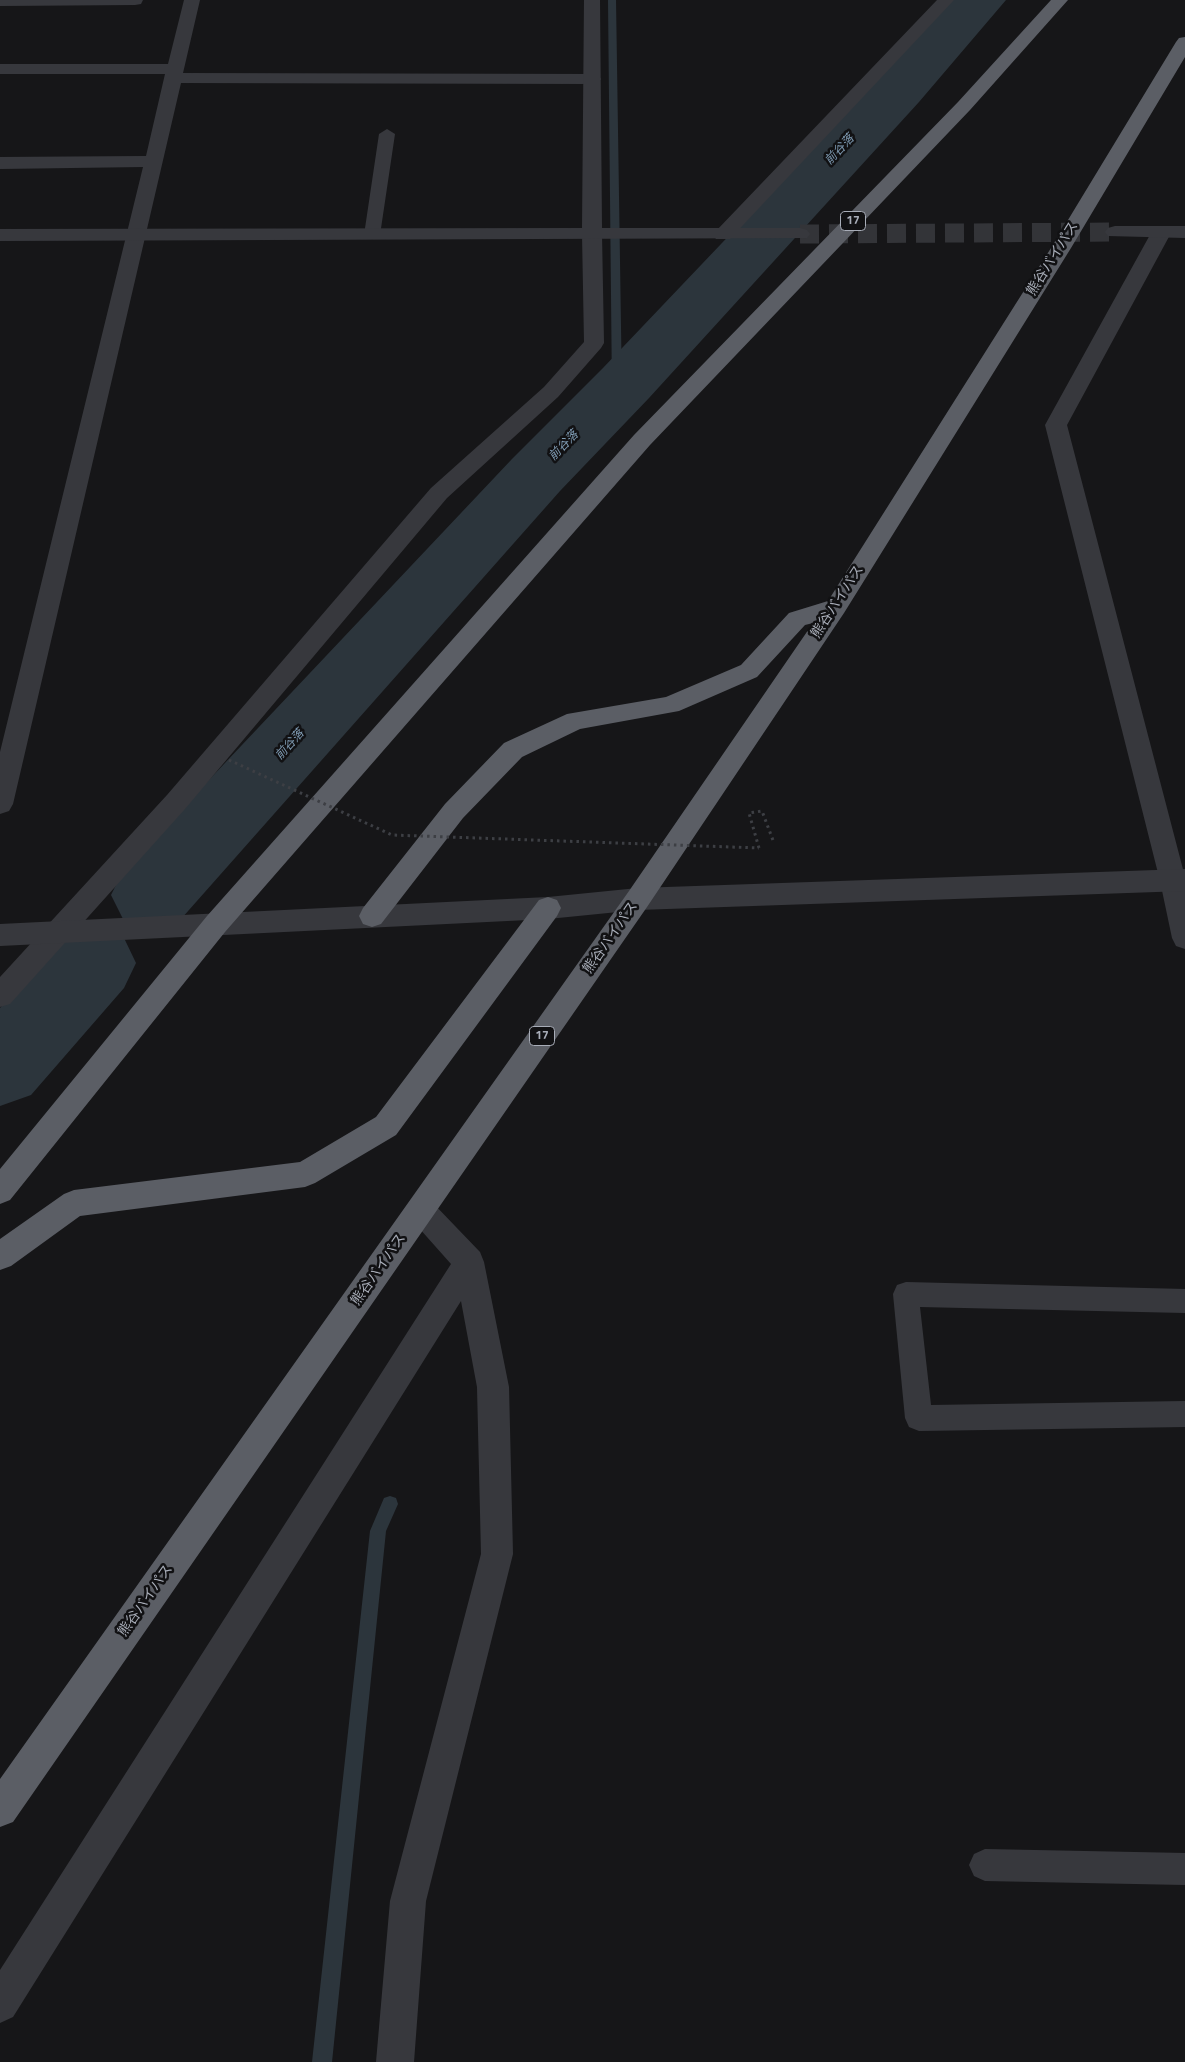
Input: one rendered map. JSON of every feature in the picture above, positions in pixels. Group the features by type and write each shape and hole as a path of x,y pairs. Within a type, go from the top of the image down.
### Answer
{"highway":[{"name":"17","path":"0,1192 216,924 642,440 964,106 1060,0"},
{"name":"熊谷バイパス","path":"0,1809 638,899 836,607 1061,248 1185,42"},
{"path":"372,916 454,811 513,750 576,721 670,705 749,671 798,619 836,607"},
{"path":"0,1256 74,1203 305,1174 386,1126 548,908"}],"street":[{"path":"0,1 135,0"},
{"path":"0,804 192,0"},
{"path":"0,996 56,932 176,802 439,493 551,392 594,343 592,0"},
{"path":"725,235 939,3"},
{"path":"0,69 174,74 592,79"},
{"path":"0,163 153,161"},
{"path":"1115,232 1185,232"},
{"path":"1161,233 1056,425 1179,880 1185,938"},
{"path":"0,236 800,234"},
{"path":"0,935 548,908 638,899 1179,880"},
{"path":"395,2062 408,1901 497,1554 493,1387 469,1262 421,1210"},
{"path":"0,2004 469,1262"}],"lane":[{"path":"372,234 387,134"},
{"path":"1185,1301 906,1294 919,1418 1185,1414"},
{"path":"985,1865 1185,1869"}],"path":[{"path":"229,760 392,835 759,848 749,813 762,811 774,843"}],"waterway":[{"path":"612,0 617,392"},
{"name":"前谷落","path":"152,895 536,475 626,383 899,90 979,0"},
{"name":"前谷落","path":"0,1068 94,963"},
{"path":"322,2062 378,1531 390,1504"}],"tunnel":[{"path":"800,234 1115,232"}]}
